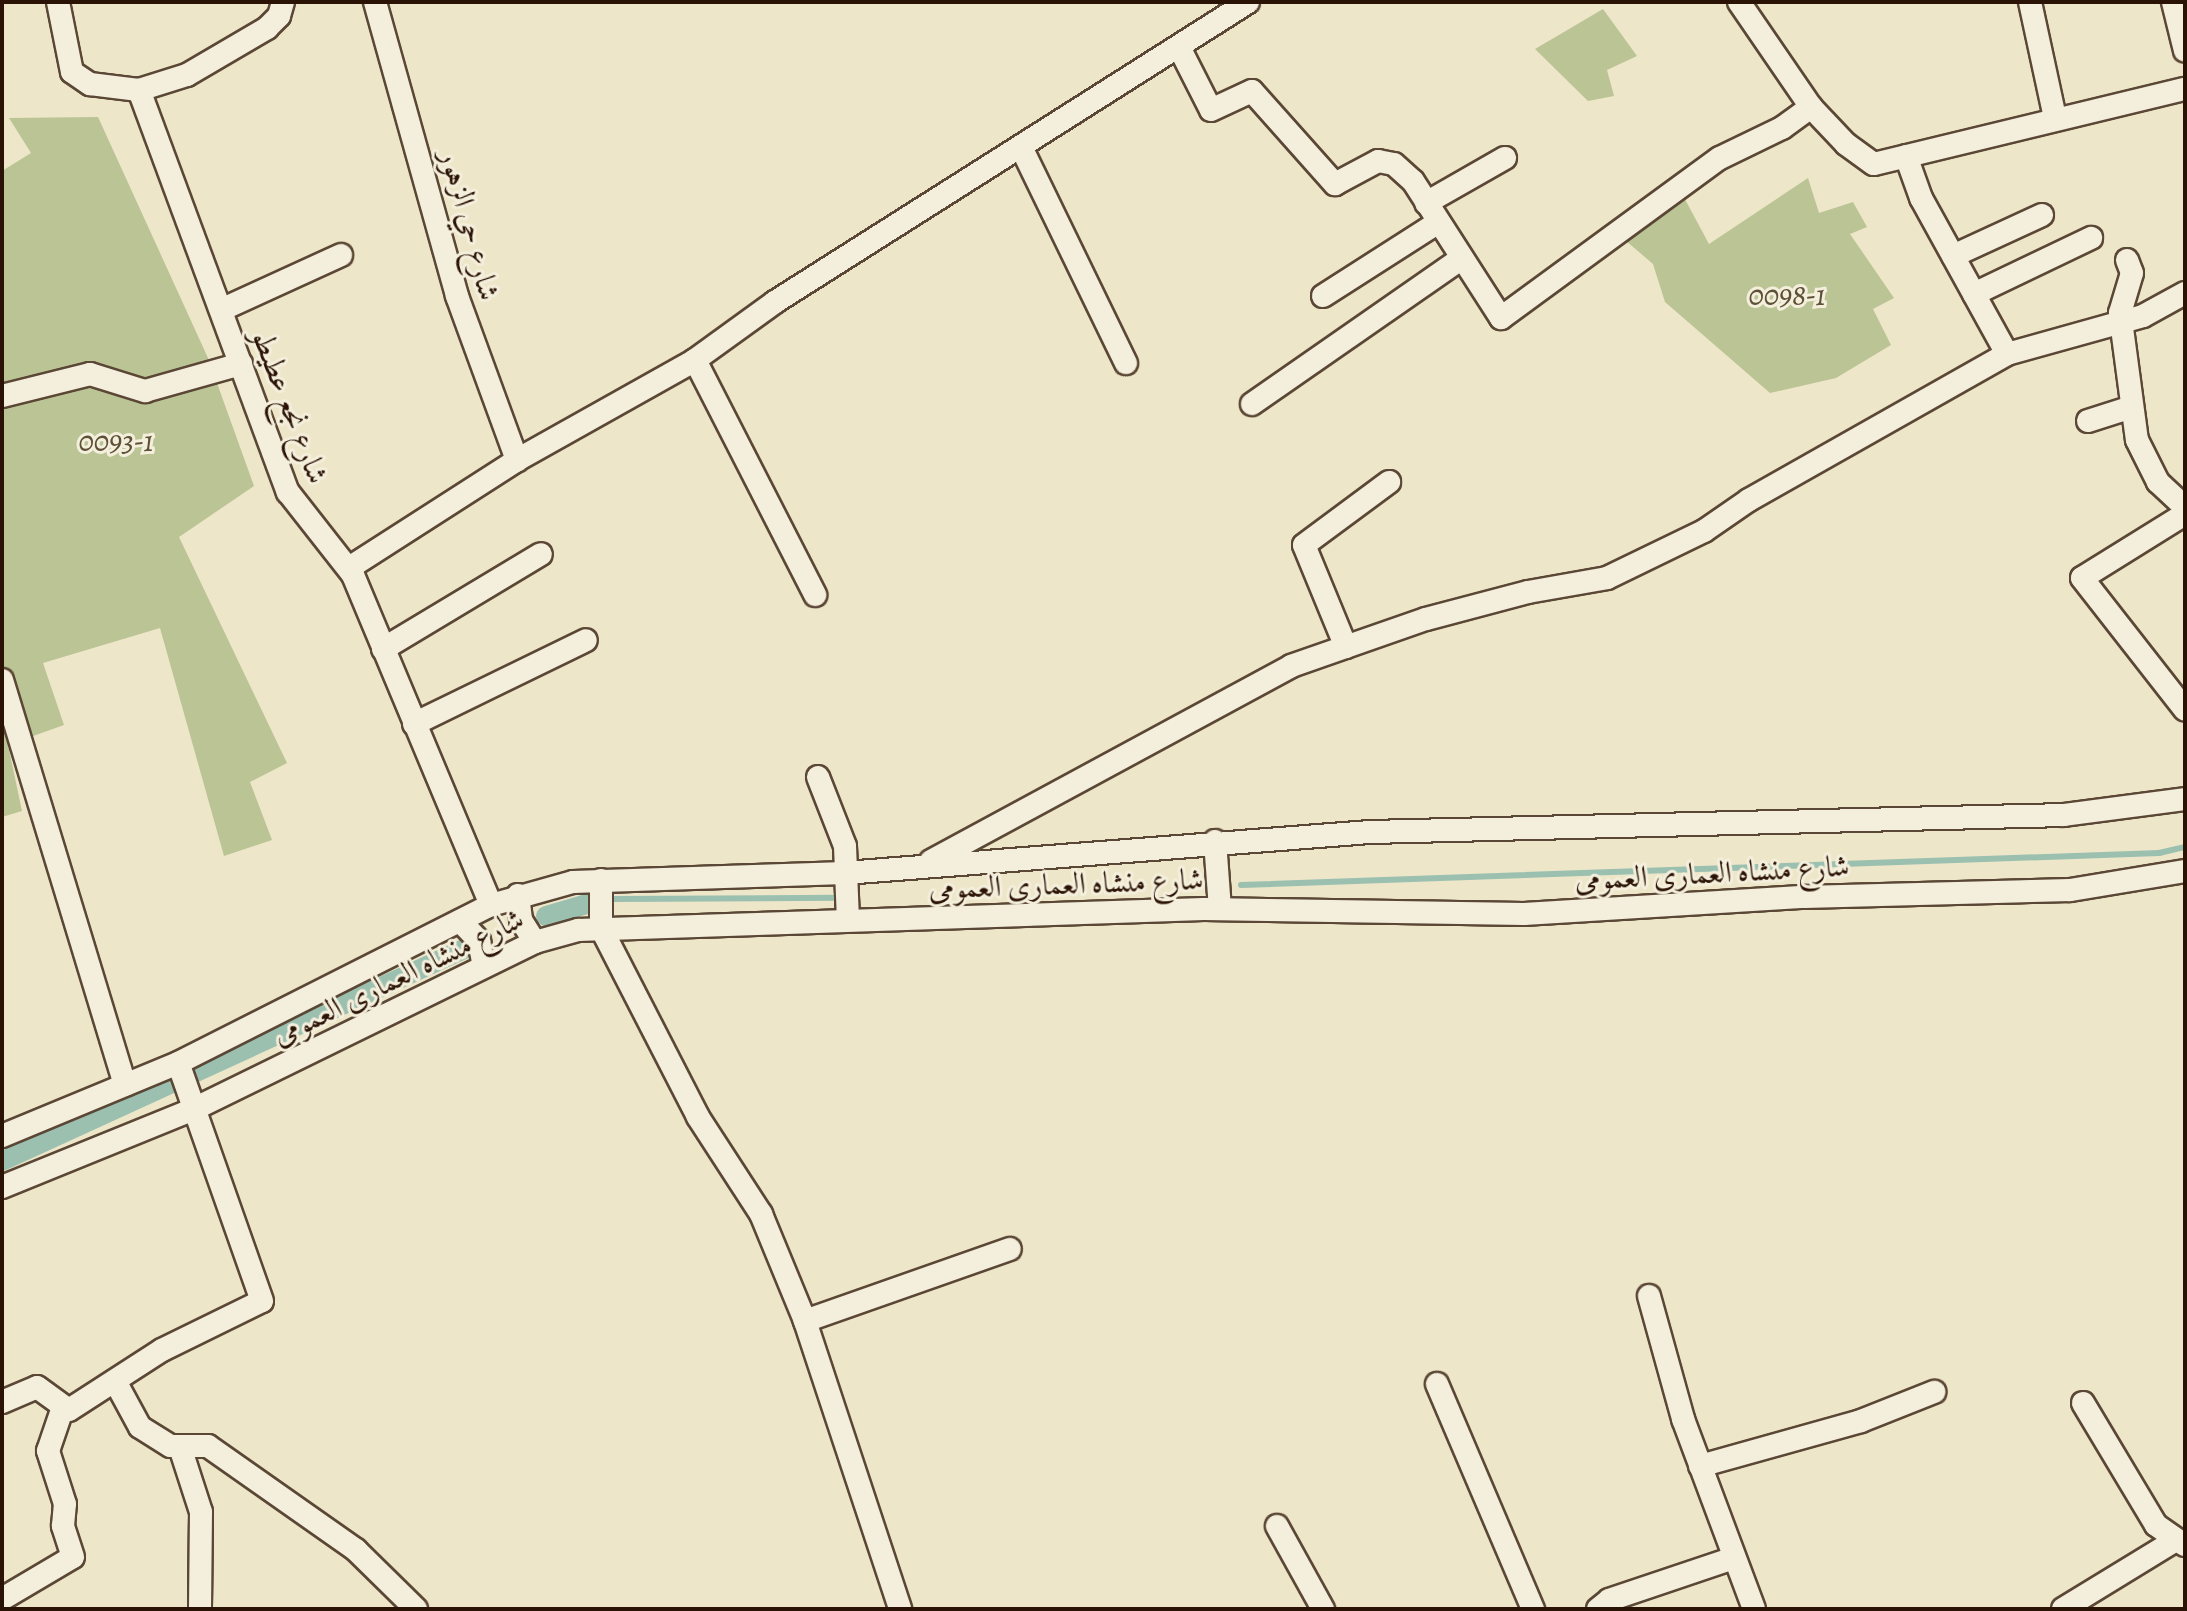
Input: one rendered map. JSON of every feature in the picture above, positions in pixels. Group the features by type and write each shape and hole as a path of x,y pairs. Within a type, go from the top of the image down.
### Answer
{"street":[{"path":"58,2 72,72 90,84 139,90 187,75 267,28 279,16 283,2"},
{"name":"شارع حي الزهور","path":"375,2 460,305 517,460"},
{"path":"349,568 517,460 695,360 775,302 1180,49 1248,2"},
{"path":"1739,2 1811,107 1846,144 1874,164 2185,89"},
{"path":"2030,2 2055,118"},
{"path":"2173,2 2185,51"},
{"path":"1180,49 1211,110 1252,91 1335,184 1378,161 1390,161 1413,181 1459,260 1501,318 1720,158 1782,128 1811,107"},
{"name":"شارع نجع عطيطو","path":"139,90 288,492 349,568 491,905"},
{"path":"1022,149 1126,363"},
{"path":"1906,156 1921,198 2007,354"},
{"path":"1323,296 1505,158"},
{"path":"1953,256 2042,215"},
{"path":"1974,294 2091,238"},
{"path":"221,310 341,255"},
{"path":"1252,404 1459,260"},
{"path":"2127,260 2132,273 2120,304 2132,407 2146,461 2167,493 2185,507"},
{"path":"920,867 1154,744 1252,685 1346,647 1528,592 1607,578 1704,531 1749,500 2007,354 2153,312 2185,293"},
{"path":"695,360 815,595"},
{"path":"2,396 90,374 145,391 241,364"},
{"path":"2088,421 2132,407"},
{"path":"1346,647 1304,545 1389,482"},
{"path":"2185,514 2082,578 2185,710"},
{"path":"383,649 541,554"},
{"path":"414,724 586,640"},
{"path":"2,680 125,1085"},
{"path":"818,777 842,832 848,920"},
{"name":"شارع منشاه العمارى العمومى","path":"2,1136 178,1063 491,905 518,895 601,880 845,873 1215,841 1370,832 2064,815 2185,799"},
{"path":"1215,841 1220,909"},
{"name":"شارع منشاه العمارى العمومى","path":"2,1187 194,1109 535,942 601,928 1220,909 1524,914 1813,896 2070,890 2185,871"},
{"path":"601,880 601,928 698,1117 761,1214 805,1321 900,1609"},
{"path":"518,895 521,920 535,942"},
{"path":"460,921 479,941 484,967"},
{"path":"2,1402 37,1387 63,1407 72,1408 264,1297 178,1063"},
{"path":"805,1321 1010,1249"},
{"path":"1649,1296 1700,1466 1754,1609"},
{"path":"115,1381 137,1424 180,1447 208,1446 356,1550 416,1609"},
{"path":"1437,1384 1533,1609"},
{"path":"1700,1466 1861,1421 1934,1392"},
{"path":"2063,1609 2180,1542 2156,1525 2083,1403"},
{"path":"3,1597 73,1557 63,1526 65,1504 48,1451 63,1407"},
{"path":"180,1447 201,1512 200,1609"},
{"path":"1277,1526 1323,1609"},
{"path":"1598,1609 1609,1600 1734,1558"}],"green space":[{"path":"1603,9 1637,56 1607,70 1614,96 1588,101 1535,49"},
{"name":"0093-1","path":"98,117 208,358 254,486 179,537 287,763 250,782 272,840 224,856 160,628 43,663 64,725 8,745 22,811 2,817 2,171 31,153 9,118"},
{"name":"0098-1","path":"1673,177 1709,244 1808,178 1819,213 1853,202 1867,227 1850,234 1894,298 1873,309 1891,345 1836,378 1770,393 1665,302 1653,264 1611,228"}],"waterway":[{"path":"1241,885 2159,853 2185,847"},
{"path":"615,899 840,898"},
{"path":"546,916 594,902"},
{"path":"2,1161 464,949"}]}
